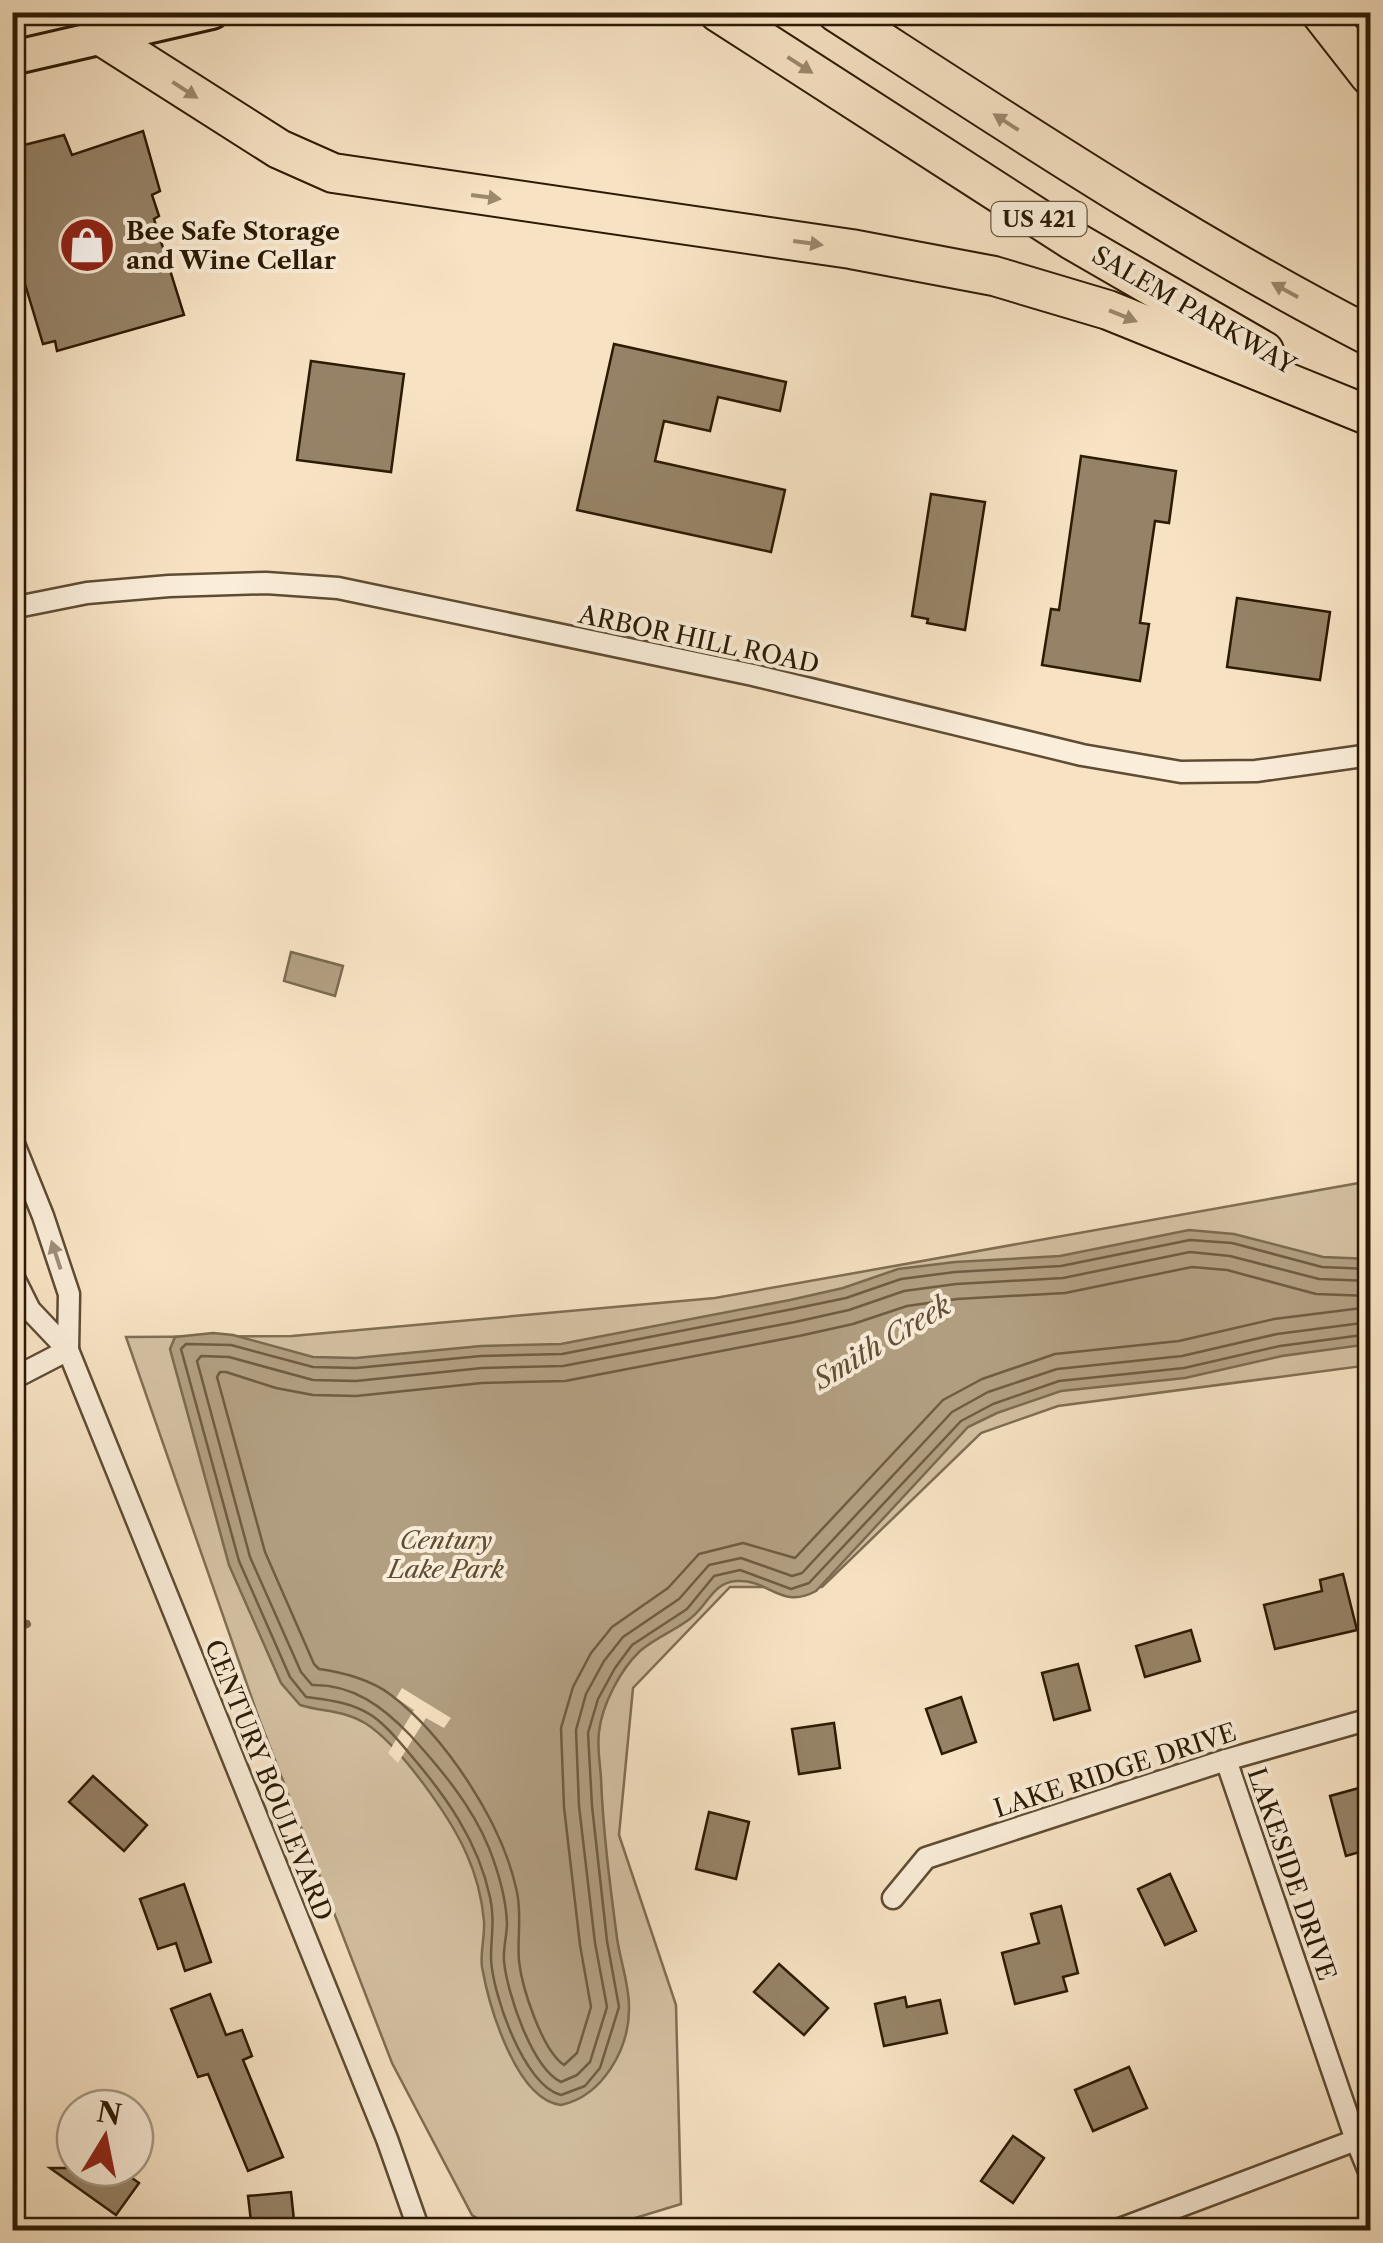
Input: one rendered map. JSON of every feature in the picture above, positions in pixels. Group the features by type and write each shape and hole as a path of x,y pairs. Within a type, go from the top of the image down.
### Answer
{"highway":[{"name":"SALEM PARKWAY","path":"718,12 1072,240 1194,313 1370,407"},
{"name":"US 421","path":"836,12 1105,186 1226,258 1370,336"},
{"path":"1320,12 1370,76"},
{"path":"90,25 278,150 333,173 852,249 994,276 1108,310 1370,416"}],"main road":[{"path":"12,58 90,25 212,12"}],"street":[{"name":"ARBOR HILL ROAD","path":"12,608 88,593 169,586 266,583 338,588 753,675 1082,756 1162,769 1256,771 1370,755"},
{"name":"CENTURY BOULEVARD","path":"12,1140 43,1216 68,1294 68,1350"},
{"name":"CENTURY BOULEVARD","path":"12,1274 30,1310 68,1350 387,2139 419,2230"},
{"path":"12,1379 68,1350"},
{"name":"LAKE RIDGE DRIVE","path":"892,1898 926,1858 1226,1760 1370,1719"},
{"name":"LAKESIDE DRIVE","path":"1226,1760 1370,2174"},
{"path":"1117,2230 1356,2140"}],"green space":[{"name":"Century Lake Park","path":"1370,1181 1370,1365 1058,1406 981,1433 822,1587 730,1587 633,1688 619,1835 676,2005 681,2204 596,2230 497,2230 472,2215 392,2063 258,1716 126,1337 292,1336 715,1298"}],"water":[{"path":"291,952 343,966 335,996 284,981"},
{"name":"Century Lake Park","path":"1189,1230 1234,1234 1323,1257 1370,1259 1370,1344 1282,1356 1185,1378 1061,1391 997,1413 968,1427 816,1591 793,1597 758,1584 729,1582 716,1590 691,1618 640,1651 613,1688 598,1738 609,1878 629,1998 625,2038 611,2068 589,2092 561,2105 545,2099 518,2069 498,2026 482,1967 484,1921 478,1888 467,1855 449,1822 423,1783 379,1733 349,1716 300,1705 281,1683 229,1565 170,1349 175,1337 233,1335 313,1357 356,1358 481,1346 561,1344 790,1300 843,1288 898,1269 1060,1256"}],"pier":[{"path":"402,1688 451,1718 444,1728 426,1718 398,1763 388,1753 414,1710 396,1698"}],"building":[{"name":"Bee Safe Storage and Wine Cellar","path":"143,131 160,191 152,195 159,216 154,219 184,315 57,351 55,341 43,344 21,271 12,273 12,148 64,135 72,155"},
{"path":"614,344 786,382 780,411 718,397 710,431 664,421 655,461 785,490 771,552 577,510"},
{"path":"311,361 404,374 391,472 297,460"},
{"path":"1081,456 1176,471 1169,523 1155,521 1140,623 1149,624 1140,681 1042,665 1051,609 1059,610"},
{"path":"931,494 985,502 965,630 912,616"},
{"path":"1237,598 1330,612 1320,680 1227,667"},
{"path":"1343,1574 1357,1630 1275,1649 1264,1605 1322,1591 1320,1580"},
{"path":"1191,1630 1200,1661 1145,1677 1136,1646"},
{"path":"1078,1664 1090,1710 1054,1720 1042,1673"},
{"path":"961,1697 976,1742 942,1754 926,1709"},
{"path":"834,1723 840,1768 799,1774 792,1729"},
{"path":"93,1776 147,1825 124,1851 69,1802"},
{"path":"1370,1785 1370,1849 1346,1856 1330,1796"},
{"path":"709,1812 749,1822 736,1879 696,1869"},
{"path":"1170,1874 1196,1931 1165,1945 1138,1889"},
{"path":"184,1884 211,1962 185,1971 176,1943 158,1949 140,1899"},
{"path":"1061,1906 1078,1973 1063,1977 1067,1991 1015,2004 1002,1953 1039,1943 1031,1914"},
{"path":"779,1964 828,2008 804,2035 754,1992"},
{"path":"210,1994 226,2035 242,2030 252,2056 243,2060 283,2157 248,2171 208,2074 198,2077 171,2009"},
{"path":"905,1997 907,2007 940,2000 947,2033 884,2046 875,2004"},
{"path":"1129,2067 1147,2108 1093,2131 1075,2090"},
{"path":"1013,2136 1044,2158 1013,2203 981,2181"},
{"path":"78,2188 135,2188 116,2215"},
{"path":"291,2192 295,2230 252,2230 248,2196"}],"waterway":[{"name":"Smith Creek","path":"12,1630 27,1624"}],"place":[{"name":"Bee Safe Storage and Wine Cellar","path":"87,245"}]}
